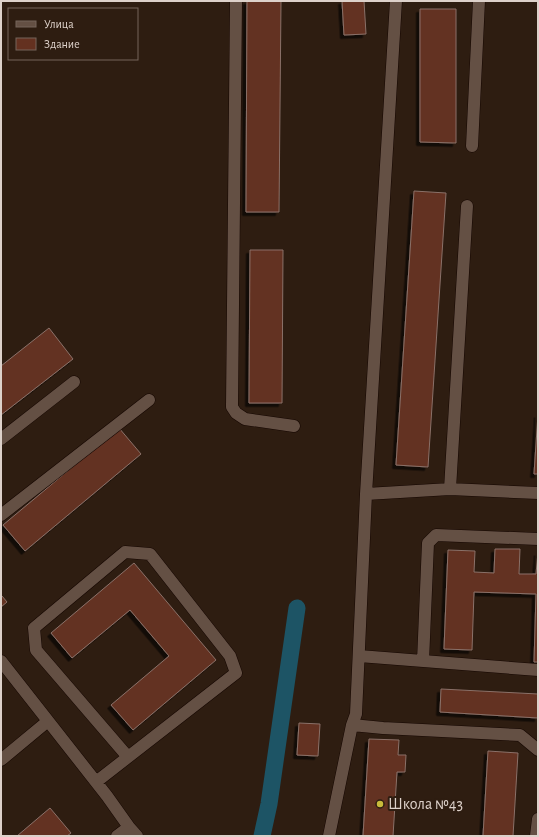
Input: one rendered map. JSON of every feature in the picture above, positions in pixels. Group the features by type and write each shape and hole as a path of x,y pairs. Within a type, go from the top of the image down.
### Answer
{"lane":[{"path":"236,1 232,407 236,413 245,419 294,426"},
{"path":"329,836 352,725 356,714 366,494 396,1"},
{"path":"472,146 479,1"},
{"path":"450,489 467,206"},
{"path":"1,439 74,382"},
{"path":"1,515 149,400"},
{"path":"366,494 450,489 538,493"},
{"path":"423,661 428,543 436,535 538,539"},
{"path":"96,782 236,673 230,656 150,554 125,552 34,628 36,650 128,757"},
{"path":"359,656 538,670"},
{"path":"1,661 137,836"},
{"path":"1,760 48,722"},
{"path":"352,725 382,728 520,734 538,750"},
{"path":"536,836 538,819"},
{"path":"117,836 129,827"}],"building":[{"path":"247,1 281,1 279,212 246,212"},
{"path":"342,1 364,1 366,34 344,35"},
{"path":"420,9 456,9 456,143 420,142"},
{"path":"414,191 446,193 428,467 396,465"},
{"path":"250,250 283,250 282,403 249,403"},
{"path":"49,328 73,359 1,415 1,366"},
{"path":"538,414 538,474 534,474"},
{"path":"119,428 141,454 25,551 3,525"},
{"path":"495,549 520,549 519,574 536,574 538,552 538,662 534,662 536,594 474,592 472,650 444,649 448,550 475,551 474,572 494,573"},
{"path":"134,563 216,660 133,730 111,705 169,656 130,610 72,658 51,633"},
{"path":"2,596 7,602 1,607 1,597"},
{"path":"441,689 538,694 538,718 440,712"},
{"path":"299,723 320,724 318,756 297,755"},
{"name":"Школа №43","path":"369,739 399,740 398,755 406,755 405,772 397,772 393,836 363,836"},
{"name":"Школа №43","path":"488,751 518,753 513,836 483,836"},
{"path":"50,808 71,833 67,836 17,836"}],"waterway":[{"path":"262,836 269,804 297,608"}],"place":[{"name":"Школа №43","path":"380,804"}]}
